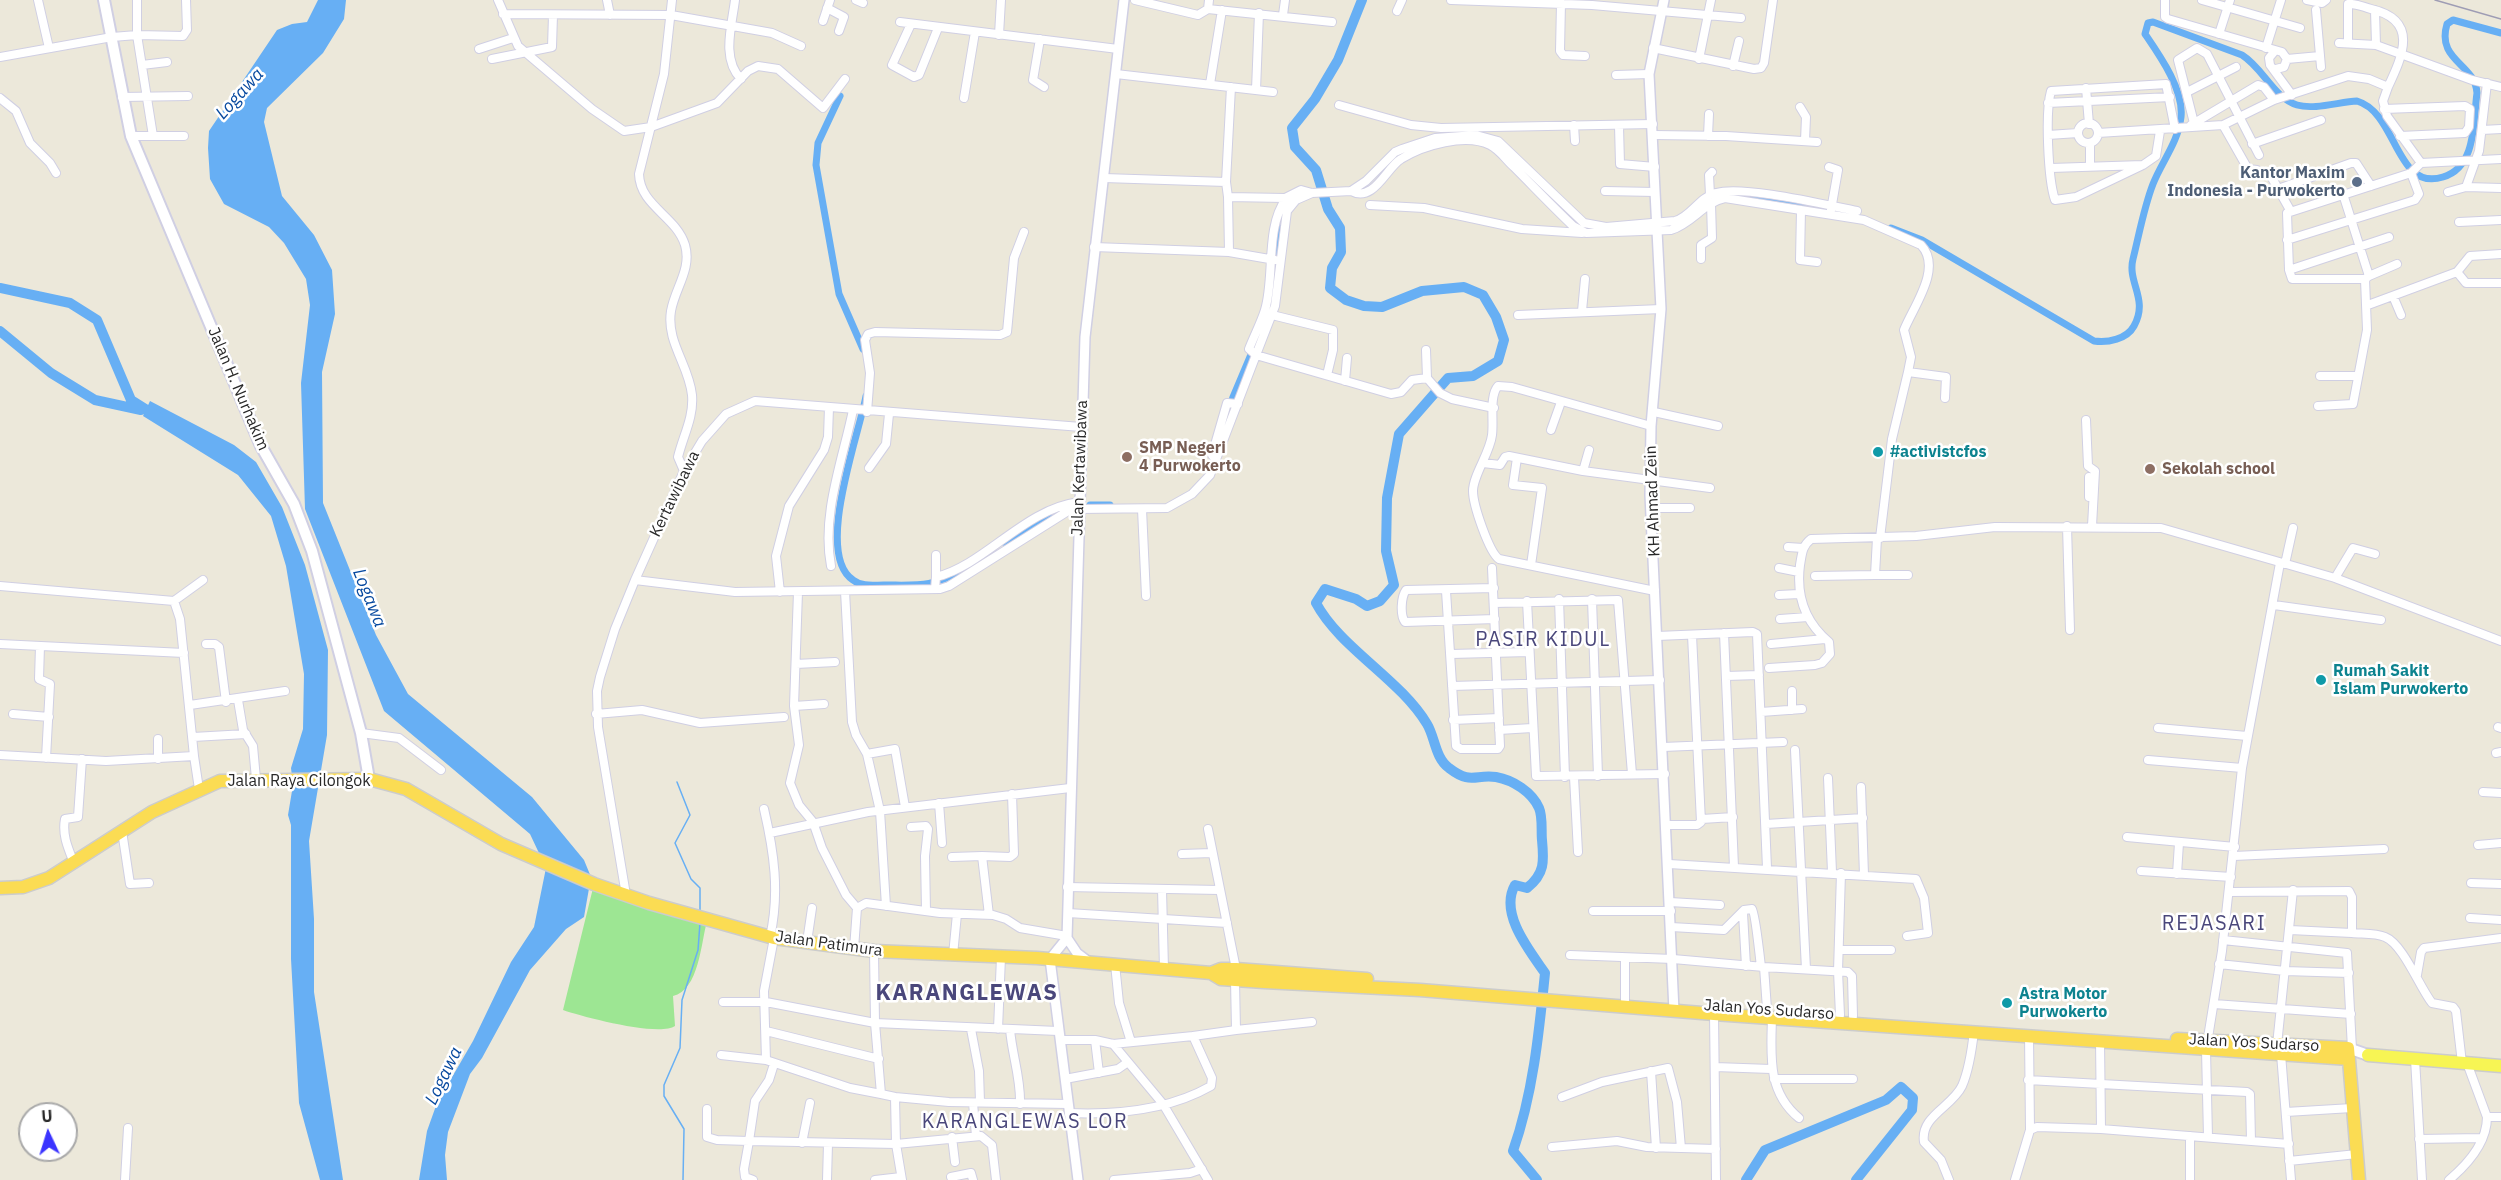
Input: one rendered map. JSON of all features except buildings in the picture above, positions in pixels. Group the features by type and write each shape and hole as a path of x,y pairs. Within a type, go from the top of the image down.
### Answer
{"highway":[{"name":"Jalan Raya Cilongok","path":"0,888 34,884 74,863 168,803 220,781 341,778 369,779 406,789 501,844 611,890"},
{"name":"Jalan Patimura","path":"611,890 772,937 874,951 1090,963"},
{"name":"Jalan Yos Sudarso","path":"1090,963 1211,973 1221,979 1236,974 2100,1041 2350,1052"},
{"name":"Jalan Yos Sudarso","path":"1575,999 1625,1000 1714,1014 1847,1015 2207,1045"},
{"path":"2350,1052 2352,1108 2359,1180"}],"main road":[{"name":"Jalan H. Nurhakim","path":"104,0 131,136 261,446 294,504 312,551 361,733 369,779"},
{"path":"2350,1052 2501,1066"}],"street":[{"path":"38,0 49,48"},
{"path":"137,0 137,34 153,136"},
{"path":"0,57 137,34 183,36 187,30 186,0"},
{"path":"498,0 506,14 513,38 614,126 627,132 717,103 738,77 758,66 772,66 786,75 820,106 845,79"},
{"path":"607,0 610,15"},
{"path":"672,0 665,68 639,166 641,190 673,223 686,248 685,274 673,304 670,322 672,336 687,374 692,395 690,421 678,457 684,471"},
{"path":"735,0 728,56 738,77"},
{"path":"999,35 1001,0"},
{"name":"Jalan Kertawibawa","path":"1067,937 1081,427 1088,296 1124,0"},
{"path":"1135,0 1194,15 1202,15 1208,9 1209,0"},
{"path":"1283,15 1285,0"},
{"path":"1397,11 1402,0"},
{"path":"1451,0 1561,3 1741,18"},
{"name":"KH Ahmad Zein","path":"1664,0 1649,74 1661,309 1651,426 1650,481 1674,1007"},
{"path":"1699,59 1711,0"},
{"path":"1653,48 1734,66 1761,68 1764,63 1773,0"},
{"path":"2165,0 2165,17 2168,19 2282,52 2287,59"},
{"path":"2202,0 2228,3 2300,28"},
{"path":"2281,0 2275,21 2269,62 2276,69 2288,96"},
{"path":"2307,0 2322,3 2326,0"},
{"path":"1561,3 1560,51 1563,55 1584,56"},
{"path":"2218,34 2228,3"},
{"path":"823,21 829,4 844,17 838,31"},
{"path":"2287,240 2415,200 2419,194 2415,169 2400,136 2384,109 2383,101 2403,56 2399,23 2385,12 2348,4 2348,43"},
{"path":"1208,9 1283,15 1332,22"},
{"path":"1210,84 1222,10"},
{"path":"2316,10 2321,67"},
{"path":"2375,10 2376,45"},
{"path":"1256,90 1259,13"},
{"path":"506,14 671,15 732,24 772,33 801,46"},
{"path":"492,59 530,53 553,46 553,15"},
{"path":"900,22 1118,49"},
{"path":"911,24 892,65 914,77 919,75 938,28"},
{"path":"964,98 975,33"},
{"path":"479,49 513,38"},
{"path":"1040,39 1033,80 1044,87"},
{"path":"1734,66 1738,41"},
{"path":"2339,44 2376,45 2472,80 2501,87"},
{"path":"2184,128 2187,92 2178,60 2190,51 2203,49 2219,75 2259,155"},
{"path":"2287,59 2320,56"},
{"path":"2276,69 2284,67 2287,59"},
{"path":"142,65 167,62"},
{"path":"2187,92 2236,67"},
{"path":"1116,74 1273,92"},
{"path":"1616,75 1649,74"},
{"path":"2098,133 2160,131 2223,125 2274,100 2348,76 2388,87"},
{"path":"2466,187 2482,130 2485,83"},
{"path":"2160,131 2156,156 2144,165 2076,197 2056,200 2054,198 2048,135 2048,103 2052,90 2166,84 2184,128"},
{"path":"2184,128 2261,84 2274,100"},
{"path":"1229,252 1226,182 1230,87"},
{"path":"2086,88 2089,124"},
{"path":"122,97 188,96"},
{"path":"2048,103 2170,97"},
{"path":"0,98 16,111 30,142 50,163 56,173"},
{"path":"1339,105 1411,125 1435,128 1653,124"},
{"path":"2384,109 2465,106 2470,109 2469,128 2465,133 2400,136"},
{"path":"1800,107 1806,117 1804,141"},
{"path":"1708,136 1709,114"},
{"path":"2252,144 2321,120"},
{"path":"2089,124 2096,127 2098,133 2096,139 2090,143 2082,141 2078,133 2081,127 2089,124"},
{"path":"2223,125 2248,169 2257,170"},
{"path":"1574,126 1575,141"},
{"path":"1619,126 1620,164 1655,167"},
{"path":"1435,128 1435,142"},
{"path":"2482,130 2501,129"},
{"path":"2048,135 2078,133"},
{"path":"1228,197 1288,201 1314,193 1350,191 1358,193 1371,190 1401,159 1435,142 1476,135 1498,141 1584,223 1606,227 1636,228"},
{"path":"1653,135 1817,141"},
{"path":"131,136 184,136"},
{"path":"1459,139 1482,142 1497,149 1573,226 1586,233"},
{"path":"2090,143 2090,166"},
{"path":"2397,264 2367,277 2295,280 2290,277 2285,216 2290,210 2371,186 2415,169 2462,161 2501,159"},
{"path":"2278,189 2350,163 2356,163 2371,186"},
{"path":"2051,168 2144,165"},
{"path":"1829,167 1838,170 1831,210"},
{"path":"1701,259 1701,245 1712,238 1709,175 1712,172"},
{"path":"1104,178 1226,182"},
{"path":"2272,178 2290,210"},
{"path":"2448,192 2466,187 2501,188"},
{"path":"1605,191 1655,192"},
{"path":"1370,205 1424,208 1522,229 1586,233 1658,226 1684,226 1710,199 1728,191 1831,210 1864,220 1921,245 1925,250 1927,277 1923,292 1904,330 1911,357 1892,439 1875,575"},
{"path":"2318,406 2353,404 2367,330 2367,277 2343,194"},
{"path":"1710,199 1730,198 1801,210 1857,211"},
{"path":"935,584 958,567 1064,505 1158,509 1176,504 1192,494 1210,475 1266,310 1274,260 1288,201"},
{"path":"1801,210 1800,260 1817,262"},
{"path":"2459,222 2501,220"},
{"path":"831,566 829,548 838,466 860,411 870,373 865,340 868,334 875,332 1000,335 1007,332 1014,258 1024,232"},
{"path":"2289,270 2389,237"},
{"path":"1094,247 1229,252 1274,260"},
{"path":"2368,305 2457,272 2470,256 2501,254"},
{"path":"1253,353 1272,315 1278,294 1274,260"},
{"path":"2457,272 2466,283 2501,283"},
{"path":"1582,311 1585,279"},
{"path":"2393,296 2401,315"},
{"path":"1518,315 1661,309"},
{"path":"1272,315 1333,330 1333,350 1327,375"},
{"path":"1426,350 1430,380 1440,393 1458,401 1494,408"},
{"path":"1253,353 1397,394 1412,380 1430,380"},
{"path":"1345,381 1347,358"},
{"path":"1908,372 1946,377 1945,398"},
{"path":"2320,376 2357,376"},
{"path":"1651,426 1503,385 1498,386 1494,392 1492,435 1473,492 1482,527 1493,553 1499,559 1655,591"},
{"name":"Kertawibawa","path":"626,895 596,714 597,691 615,629 684,471 702,441 726,414 737,407 755,401 889,414 1081,427"},
{"path":"1551,430 1561,402"},
{"path":"780,592 777,556 786,517 792,499 824,450 828,437 830,407"},
{"path":"1654,412 1718,426"},
{"path":"869,468 886,444 889,414"},
{"path":"2086,420 2088,467 2095,471 2090,526"},
{"path":"1583,471 1589,450"},
{"path":"1483,463 1500,465 1505,457 1517,458 1583,471 1710,488"},
{"path":"1517,458 1513,485 1542,488 1531,565"},
{"path":"2089,477 2090,526"},
{"path":"1142,508 1146,596"},
{"path":"1651,508 1690,508"},
{"path":"635,580 724,591 845,591 935,584 949,586 1039,521"},
{"path":"2067,526 2070,630"},
{"path":"1769,668 1822,663 1830,654 1831,646 1808,617 1799,594 1799,572 1803,548 1811,539 1941,534 1981,528 2090,526 2161,528 2335,578 2501,641"},
{"path":"2208,1137 2207,1045 2234,856 2242,768 2282,564 2293,528"},
{"path":"1788,547 1803,548"},
{"path":"2335,578 2353,548 2375,554"},
{"path":"935,584 936,555"},
{"path":"1446,591 1454,738 1461,749 1498,749 1500,746 1497,653 1492,568"},
{"path":"1779,568 1799,572"},
{"path":"1815,576 1908,575"},
{"path":"0,586 174,601 203,580"},
{"path":"1494,588 1446,591 1406,590 1403,594 1402,617 1405,622 1495,619"},
{"path":"845,591 852,722 856,735 867,754 880,811 886,906"},
{"path":"798,592 794,706 799,745 790,783 799,805 813,822 828,860 846,895 857,908 854,949"},
{"path":"1779,596 1799,594"},
{"path":"1494,603 1616,598 1620,602 1632,774"},
{"path":"1559,599 1570,777 1578,852"},
{"path":"1592,599 1598,776"},
{"path":"174,601 178,609 184,653 199,789"},
{"path":"1527,601 1536,776 1665,774"},
{"path":"2274,605 2381,620"},
{"path":"1780,619 1808,617"},
{"path":"1724,633 1734,867"},
{"path":"1657,636 1757,634 1767,868"},
{"path":"1666,825 1697,825 1702,819 1692,635"},
{"path":"1771,644 1825,639"},
{"path":"0,644 184,653"},
{"path":"206,644 215,644 219,647 226,702"},
{"path":"40,646 39,679 50,684 46,758"},
{"path":"1451,654 1529,651"},
{"path":"796,664 835,662"},
{"path":"1726,676 1759,675"},
{"path":"1452,686 1595,684 1660,680"},
{"path":"190,705 226,702 285,691"},
{"path":"1792,691 1792,710"},
{"path":"238,700 242,724 253,746 256,779"},
{"path":"794,706 824,704"},
{"path":"1761,712 1802,709"},
{"path":"596,714 642,710 700,723 784,717"},
{"path":"13,714 49,717"},
{"path":"1453,720 1499,718"},
{"path":"1499,730 1532,728"},
{"path":"2158,728 2247,736"},
{"path":"361,733 399,738 441,770"},
{"path":"193,737 246,734"},
{"path":"158,739 158,759"},
{"path":"1663,747 1783,742"},
{"path":"867,754 895,749 905,807"},
{"path":"1795,750 1806,969"},
{"path":"0,755 82,759 158,759 194,756"},
{"path":"74,863 64,837 64,825 65,819 78,817 82,759"},
{"path":"2148,760 2242,768"},
{"path":"1828,778 1836,873 1838,971 1847,1015"},
{"path":"1861,787 1864,875"},
{"path":"770,833 813,822 905,807 1070,788"},
{"path":"2482,792 2501,793"},
{"path":"952,857 1010,857 1014,854 1012,794"},
{"path":"939,803 942,843"},
{"path":"764,809 775,860 776,903 764,991 766,1060"},
{"path":"1702,819 1733,817"},
{"path":"1766,824 1863,818"},
{"path":"911,827 926,826 928,829 925,856 926,911"},
{"path":"1208,830 1236,974 1236,1030"},
{"path":"122,831 130,884 149,883"},
{"path":"2127,837 2235,847"},
{"path":"2177,874 2179,843"},
{"path":"2478,845 2501,843"},
{"path":"2234,856 2384,849"},
{"path":"1182,854 1212,853"},
{"path":"981,856 989,915"},
{"path":"1669,864 1800,870 1918,880 1924,898 1928,933 1907,936"},
{"path":"2141,871 2231,878"},
{"path":"2471,883 2501,884"},
{"path":"1067,887 1219,890"},
{"path":"1162,889 1164,969"},
{"path":"2291,1180 2279,1049 2280,1010 2294,890"},
{"path":"2229,892 2349,891 2352,897 2352,933"},
{"path":"857,908 866,903 926,911 989,915 1006,919 1020,928 1067,937 1077,953 1090,963"},
{"path":"1593,910 1720,905"},
{"path":"807,942 812,908"},
{"path":"1671,927 1724,930 1749,909 1754,911 1769,1014 1774,1079 1787,1107 1799,1118"},
{"path":"1068,913 1227,923"},
{"path":"1743,913 1746,966"},
{"path":"953,955 957,914"},
{"path":"2469,918 2501,920"},
{"path":"2290,930 2377,935 2390,939 2417,975 2432,1002 2453,1007 2456,1011 2465,1063 2487,1117 2482,1138 2468,1163 2449,1180"},
{"path":"1067,937 1043,959 1059,1036 1078,1180"},
{"path":"2417,975 2421,952 2424,948 2501,938"},
{"path":"2223,940 2345,952 2349,973 2350,1052"},
{"path":"1839,950 1891,950"},
{"path":"874,951 875,1023 881,1094"},
{"path":"1570,955 1673,959 1848,972 1851,976 1847,1015"},
{"path":"998,1029 1001,957"},
{"path":"1625,958 1625,1000"},
{"path":"1114,964 1119,1003 1131,1042"},
{"path":"2219,964 2285,971 2349,973"},
{"path":"723,1002 766,1002 875,1023 1010,1029 1113,1044 1312,1022"},
{"path":"2214,1004 2351,1014"},
{"path":"1714,1014 1716,1180"},
{"path":"971,1029 979,1071 976,1136"},
{"path":"1010,1029 1013,1064 1021,1084 1020,1104"},
{"path":"766,1031 879,1059"},
{"path":"1949,1180 1941,1160 1924,1142 1923,1134 1933,1115 1950,1104 1961,1088 1974,1031"},
{"path":"2016,1180 2030,1130 2029,1035"},
{"path":"721,1055 766,1060 850,1088 895,1097 1020,1104 1098,1113 1159,1106 1212,1084 1193,1036"},
{"path":"1095,1040 1099,1073"},
{"path":"2100,1041 2101,1129"},
{"path":"1113,1044 1159,1106 1208,1180"},
{"path":"2415,1059 2422,1180"},
{"path":"1065,1080 1118,1070 1128,1062"},
{"path":"753,1180 746,1178 744,1169 755,1101 769,1080 774,1064"},
{"path":"1562,1096 1596,1084 1665,1067 1670,1070 1677,1102 1681,1148"},
{"path":"1715,1067 1772,1069"},
{"path":"1651,1071 1656,1148"},
{"path":"1774,1079 1853,1080"},
{"path":"2028,1080 2249,1093 2251,1141"},
{"path":"875,1180 902,1178 896,1144 895,1097"},
{"path":"802,1143 810,1103"},
{"path":"2286,1112 2352,1108"},
{"path":"706,1109 707,1137 717,1140 896,1144 952,1137 985,1138 992,1145 996,1180"},
{"path":"2487,1117 2501,1117"},
{"path":"2030,1130 2044,1127 2101,1129 2289,1144"},
{"path":"125,1180 128,1128"},
{"path":"2190,1136 2190,1180"},
{"path":"952,1137 956,1162"},
{"path":"2419,1139 2482,1138"},
{"path":"1552,1147 1617,1141 1656,1148 1716,1149"},
{"path":"826,1180 828,1144"},
{"path":"2289,1161 2357,1154"},
{"path":"1113,1180 1190,1173 1202,1168"},
{"path":"951,1177 971,1173 973,1180"}],"green space":[{"path":"594,884 707,921 694,975 682,992 673,996 675,1026 666,1029 638,1028 563,1010"}],"water":[{"name":"Logawa","path":"318,0 346,0 344,19 323,53 267,108 264,122 282,196 314,235 332,270 335,314 322,372 323,503 376,635 408,694 532,797 584,860 591,877 584,917 566,929 530,970 482,1058 470,1074 448,1132 445,1155 447,1180 419,1180 427,1131 437,1103 473,1041 511,962 534,927 546,868 530,834 384,711 305,509 301,383 310,305 306,279 284,243 269,227 224,204 210,179 209,131 277,30 292,24 307,22"},
{"path":"150,401 234,445 256,462 282,507 305,565 328,650 327,735 309,841 314,919 314,992 343,1180 320,1180 299,1103 291,959 291,825 288,815 293,785 291,768 303,729 304,674 286,566 271,516 238,475 143,416"}],"waterway":[{"path":"1362,0 1338,60 1315,99 1292,128 1295,147 1316,170 1328,209 1340,228 1341,252 1332,268 1330,288 1346,300 1364,306 1382,307 1422,291 1464,287 1483,295 1496,317 1504,340 1498,361 1473,376 1448,378 1399,434 1387,498 1386,551 1394,585 1380,601 1367,606 1356,599 1325,589 1316,603 1340,635 1402,692 1415,708 1427,724 1444,764 1468,778 1489,776 1509,781 1527,792 1539,808 1542,867 1533,883 1527,888 1515,885 1511,896 1513,919 1518,931 1545,973 1538,1041 1526,1108 1513,1151 1537,1180"},
{"path":"1891,228 1922,240 2094,341 2117,339 2131,330 2138,316 2139,299 2133,276 2133,259 2150,193 2173,144 2181,117 2179,96 2175,85 2145,34 2148,23 2153,22 2242,55 2256,67 2275,90 2297,105 2319,106 2357,101 2370,108 2381,120 2406,163 2415,173 2427,179 2443,177 2454,172 2462,164 2468,153 2473,129 2477,93 2475,83 2447,46 2445,36 2447,24 2453,20 2501,33"},
{"path":"840,96 818,143 816,165 839,294 863,349"},
{"path":"1543,189 1580,225 1600,230"},
{"path":"1727,194 1834,211"},
{"path":"1274,265 1285,206 1300,195"},
{"path":"1653,227 1680,222"},
{"path":"1267,315 1272,299 1273,282"},
{"path":"0,288 70,303 97,320 131,400 158,417"},
{"path":"1222,436 1233,397 1263,326"},
{"path":"0,331 51,373 95,400 141,410"},
{"path":"866,396 842,493 838,521 838,546 842,566 853,580 864,585 924,584 942,580 962,569"},
{"path":"1090,505 1110,505"},
{"path":"1004,542 1051,513"},
{"path":"677,782 690,815 675,843 691,879 700,888 700,912"},
{"path":"683,1180 684,1129 664,1096 664,1085 680,1048 682,1000 698,950 700,923"},
{"path":"1746,1180 1765,1150 1886,1100 1901,1087 1913,1098 1912,1110 1856,1180"}],"railway":[{"path":"2435,0 2501,19"}],"place":[{"name":"Kantor Maxim Indonesia - Purwokerto","path":"2357,182"},
{"name":"#activistcfos","path":"1878,452"},
{"name":"SMP Negeri 4 Purwokerto","path":"1127,457"},
{"name":"Sekolah school","path":"2150,469"},
{"name":"Rumah Sakit Islam Purwokerto","path":"2321,680"},
{"name":"Astra Motor Purwokerto","path":"2007,1003"}],"district":[{"name":"PASIR KIDUL","path":"1543,640"},
{"name":"REJASARI","path":"2214,924"},
{"name":"KARANGLEWAS","path":"967,994"},
{"name":"KARANGLEWAS LOR","path":"1025,1122"}]}
